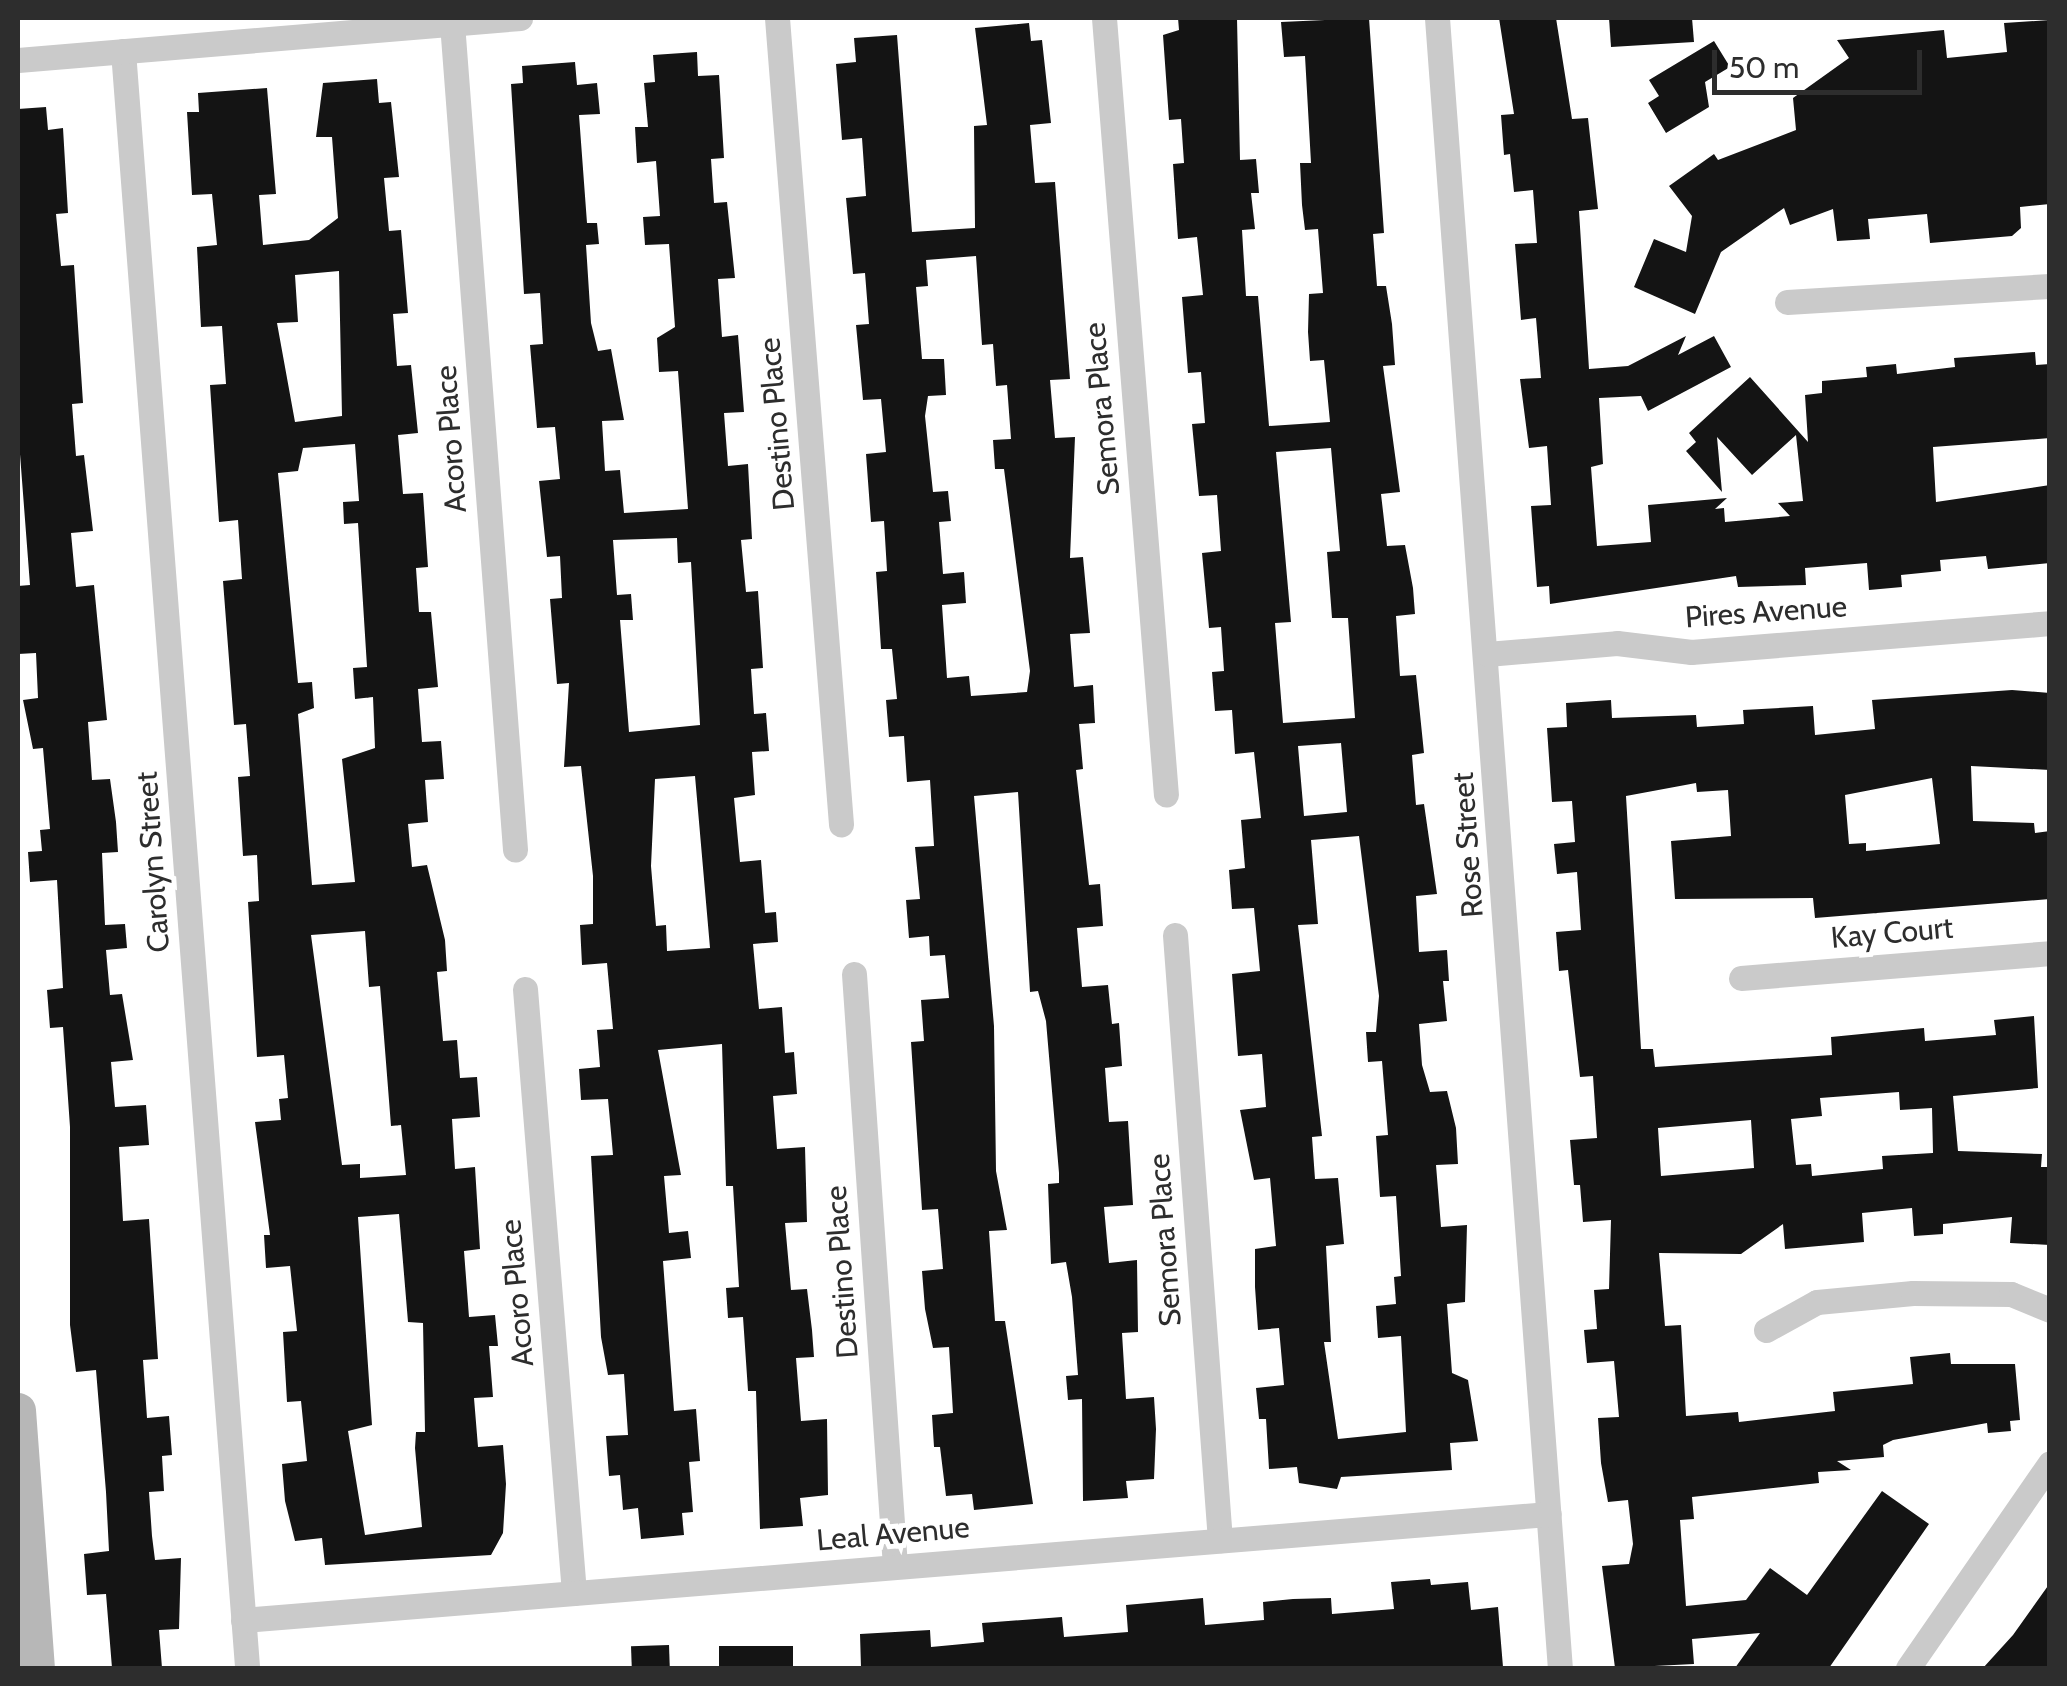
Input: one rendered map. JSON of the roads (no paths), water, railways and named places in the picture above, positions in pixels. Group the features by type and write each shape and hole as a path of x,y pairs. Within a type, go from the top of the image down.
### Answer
{"main road":[{"path":"18,1433 37,1668"}],"street":[{"path":"18,60 520,18"},
{"name":"Destino Place","path":"777,18 841,824"},
{"name":"Semora Place","path":"1104,18 1166,795"},
{"name":"Rose Street","path":"1437,18 1560,1668"},
{"name":"Acoro Place","path":"452,23 515,850"},
{"name":"Carolyn Street","path":"123,51 247,1668"},
{"path":"1787,302 2050,286"},
{"name":"Pires Avenue","path":"1487,654 1616,643 1691,652 2050,623"},
{"name":"Semora Place","path":"1176,935 1220,1540"},
{"name":"Kay Court","path":"1741,978 2050,953"},
{"name":"Destino Place","path":"854,974 894,1567"},
{"name":"Acoro Place","path":"526,989 574,1592"},
{"path":"1766,1330 1816,1302 1913,1293 2011,1294 2050,1310"},
{"path":"1908,1668 2050,1463"},
{"name":"Leal Avenue","path":"243,1620 1549,1514"}]}
